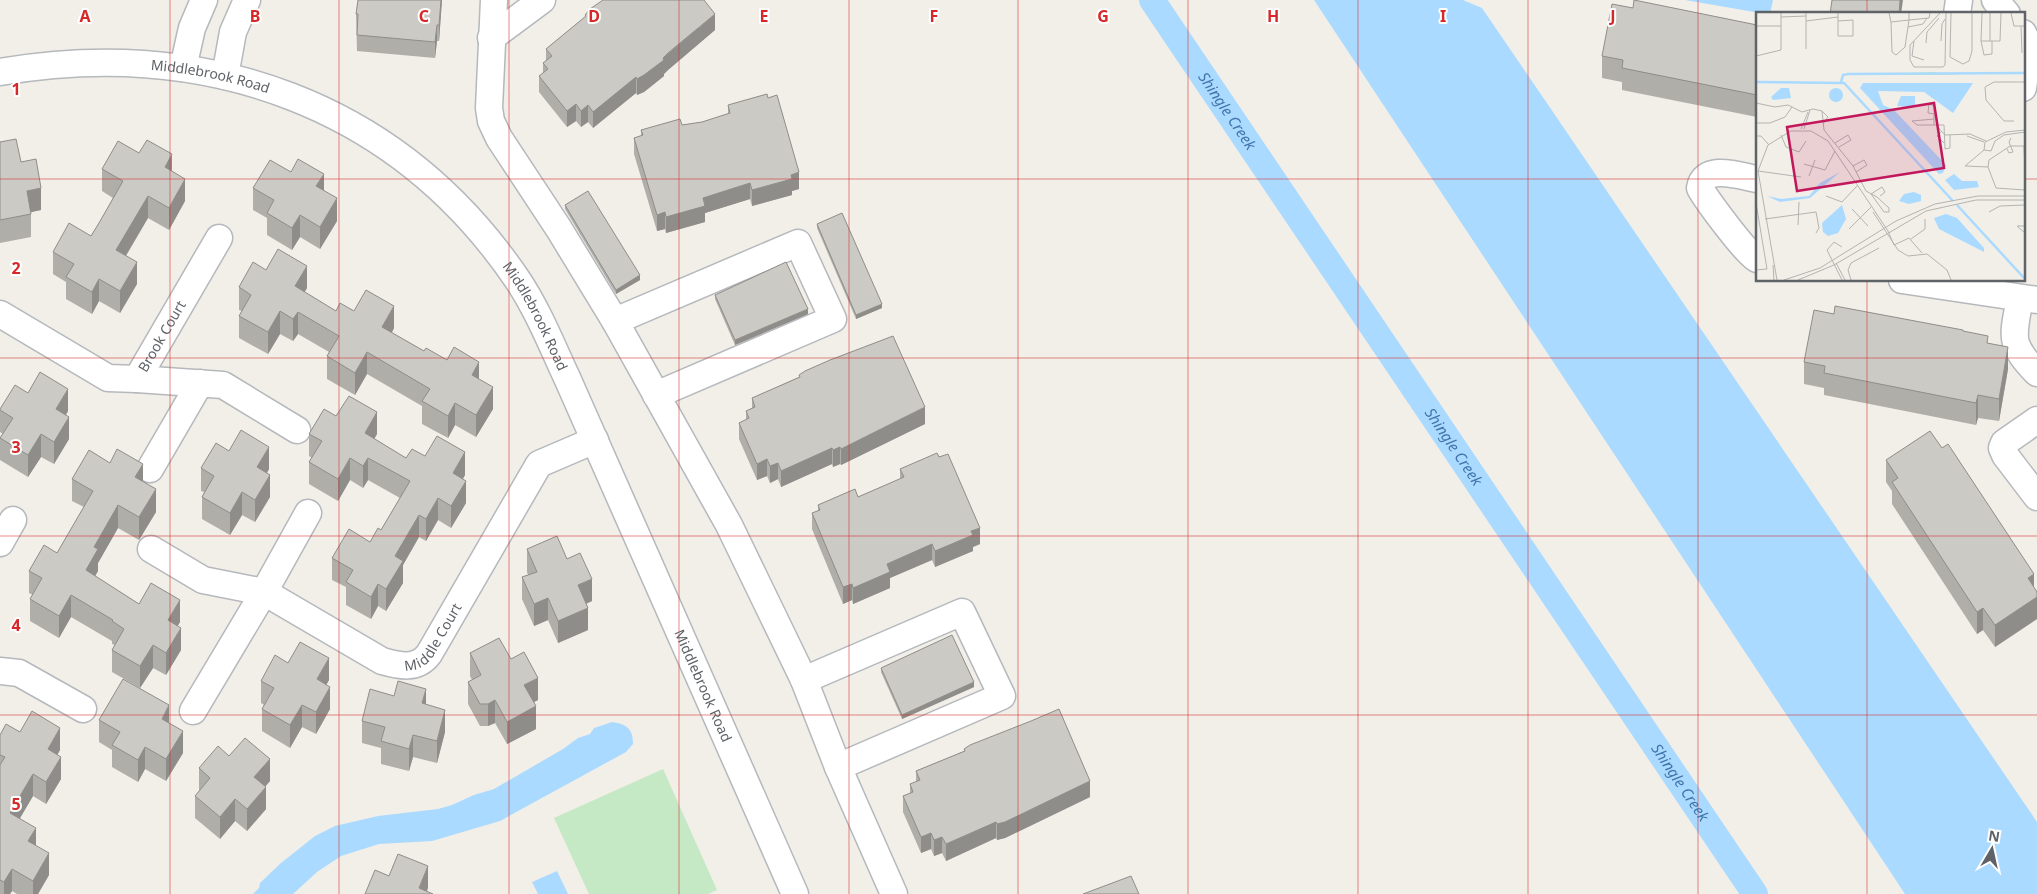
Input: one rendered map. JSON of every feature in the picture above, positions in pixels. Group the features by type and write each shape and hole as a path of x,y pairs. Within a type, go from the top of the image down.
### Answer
{"street":[{"path":"183,68 192,28 204,0"},
{"path":"225,76 233,32 248,0"},
{"path":"494,0 488,108 491,121 499,138 559,229 615,321 729,525 804,680 838,767 894,894"},
{"path":"491,38 542,0"},
{"path":"1995,0 2005,12"},
{"path":"2024,34 2029,45 2024,81"},
{"name":"Middlebrook Road","path":"0,72 37,66 147,63 225,76 264,86 317,106 372,136 444,191 484,234 528,296 595,440 795,894"},
{"path":"1756,179 1711,173 1703,179 1700,188 1744,248 1756,258"},
{"name":"Brook Court","path":"0,314 108,378 137,379 219,238"},
{"path":"615,321 798,244 833,319 656,395"},
{"path":"1917,281 1991,286 2028,299 2015,326 2016,345 2022,358 2037,373"},
{"path":"137,379 223,385 297,430"},
{"path":"150,469 200,383"},
{"path":"2037,420 2004,443 2002,448 2005,455 2037,496"},
{"name":"Middle Court","path":"151,549 203,580 264,592 382,661 397,665 414,666 424,662 539,464 595,440"},
{"path":"193,711 264,592 308,513"},
{"path":"0,543 13,520"},
{"path":"804,680 962,612 1002,696 838,767"},
{"path":"0,671 19,673 83,709"}],"green space":[{"path":"663,769 717,890 708,894 589,894 554,818"}],"water":[{"path":"1314,0 1463,0 1482,8 2037,822 2037,894 1905,894"},
{"path":"1685,0 1773,0 1770,12 1756,12"},
{"path":"612,722 622,724 628,728 632,735 633,744 626,752 500,821 432,841 379,844 341,856 317,872 293,894 253,894 259,888 260,883 281,863 315,836 335,826 378,816 438,809 452,805 474,795 494,789 563,749 578,738 590,734 594,728"},
{"path":"557,871 568,894 538,894 532,882"}],"building":[{"path":"358,0 441,0 439,25 437,25 435,42 357,35 358,14 356,14"},
{"path":"603,0 704,0 715,14 668,53 663,58 664,60 644,75 637,79 636,77 593,112 588,105 581,111 576,104 567,111 539,76 548,69 543,63 552,56 546,49 586,16 590,9"},
{"path":"1634,0 1756,25 1756,95 1622,68 1623,60 1602,56 1612,4 1633,8"},
{"path":"1832,0 1900,0 1899,12 1830,12"},
{"path":"767,94 768,98 777,95 799,172 791,175 792,179 752,190 750,183 703,198 705,206 666,217 665,212 657,215 634,138 643,135 641,130 680,119 682,125 702,122 730,113 728,105"},
{"path":"16,139 21,162 36,159 41,188 27,191 31,214 0,220 0,142"},
{"path":"147,140 172,154 165,167 185,179 169,208 148,196 116,250 137,262 120,291 99,279 92,292 66,277 74,264 53,252 69,223 91,236 99,223 123,181 102,169 118,141 139,153"},
{"path":"298,159 324,174 316,186 337,198 320,227 300,215 292,228 267,213 274,200 253,188 270,160 291,172"},
{"path":"588,191 640,275 616,290 565,205"},
{"path":"842,213 882,304 856,315 817,224"},
{"path":"278,249 307,266 295,286 336,311 340,303 354,311 366,290 394,306 382,327 424,351 426,348 447,360 454,347 479,362 472,375 493,387 476,415 455,403 448,416 422,401 430,389 367,352 355,373 327,356 339,336 298,312 293,319 280,311 268,332 239,316 251,295 239,287 253,262 266,270"},
{"path":"786,262 808,309 735,340 715,295"},
{"path":"1835,306 1963,330 1988,336 1987,343 2008,347 1999,399 1978,395 1976,403 1824,373 1825,366 1804,362 1814,310 1834,314"},
{"path":"893,336 925,407 841,449 840,447 833,450 832,448 781,471 778,463 770,466 767,459 757,464 739,423 749,418 746,411 755,407 752,398 800,377 799,375 805,371 830,360"},
{"path":"40,372 68,389 56,409 69,417 54,442 41,434 28,455 0,438 13,418 0,409 15,385 28,393"},
{"path":"349,396 377,412 365,433 406,458 412,449 425,456 437,436 465,452 453,473 466,481 451,506 438,498 426,519 419,515 395,556 403,561 386,589 378,584 371,597 346,582 353,570 332,558 349,529 370,542 378,528 381,530 410,481 368,458 363,466 350,458 338,479 309,462 322,441 309,434 324,409 336,416"},
{"path":"241,430 269,447 257,467 270,475 255,500 242,492 230,513 202,497 214,476 201,468 216,443 229,451"},
{"path":"1930,431 1942,448 1948,444 2034,574 2028,578 2037,592 2037,597 1995,625 1983,608 1977,612 1892,482 1898,478 1886,460"},
{"path":"117,449 143,464 135,477 156,489 139,517 118,505 94,547 98,549 86,570 139,604 151,583 180,600 168,620 181,628 166,653 153,645 140,666 112,650 124,629 113,620 71,595 59,616 30,599 42,578 29,571 44,545 57,553 93,491 72,479 89,450 110,463"},
{"path":"937,453 939,457 948,454 980,528 971,531 973,535 935,551 932,544 887,564 890,572 853,588 852,584 843,587 812,513 820,510 818,505 855,489 858,497 904,477 900,469"},
{"path":"557,536 567,559 580,553 592,579 578,585 588,608 558,621 548,598 534,604 522,577 537,572 527,549"},
{"path":"952,635 974,682 902,715 881,668"},
{"path":"499,638 511,659 524,652 538,678 524,685 536,706 507,722 495,700 488,704 480,704 468,682 481,675 470,653"},
{"path":"300,642 329,658 317,679 330,687 316,712 302,705 290,725 262,709 274,688 261,681 275,655 288,663"},
{"path":"123,679 169,705 162,719 183,731 166,759 145,747 138,760 112,745 120,732 99,720"},
{"path":"398,681 426,689 422,703 445,710 437,741 413,735 409,749 381,741 385,727 362,721 370,689 394,696"},
{"path":"1059,709 1090,781 1005,822 997,824 996,822 946,844 942,837 934,840 931,833 921,837 903,796 913,792 910,784 920,780 916,771 965,751 964,749 970,745"},
{"path":"32,711 60,728 48,749 61,757 46,782 33,774 10,813 36,828 28,841 49,853 33,881 12,869 4,882 0,880 0,765 5,757 0,755 0,735 6,724 20,732"},
{"path":"245,738 270,759 254,777 266,787 247,809 235,799 220,817 195,796 210,778 199,768 218,746 229,756"},
{"path":"398,854 428,866 419,888 433,894 365,894 375,870 389,876"},
{"path":"1131,876 1139,894 1083,894"}],"waterway":[{"name":"Shingle Creek","path":"1152,0 1755,894"}]}
